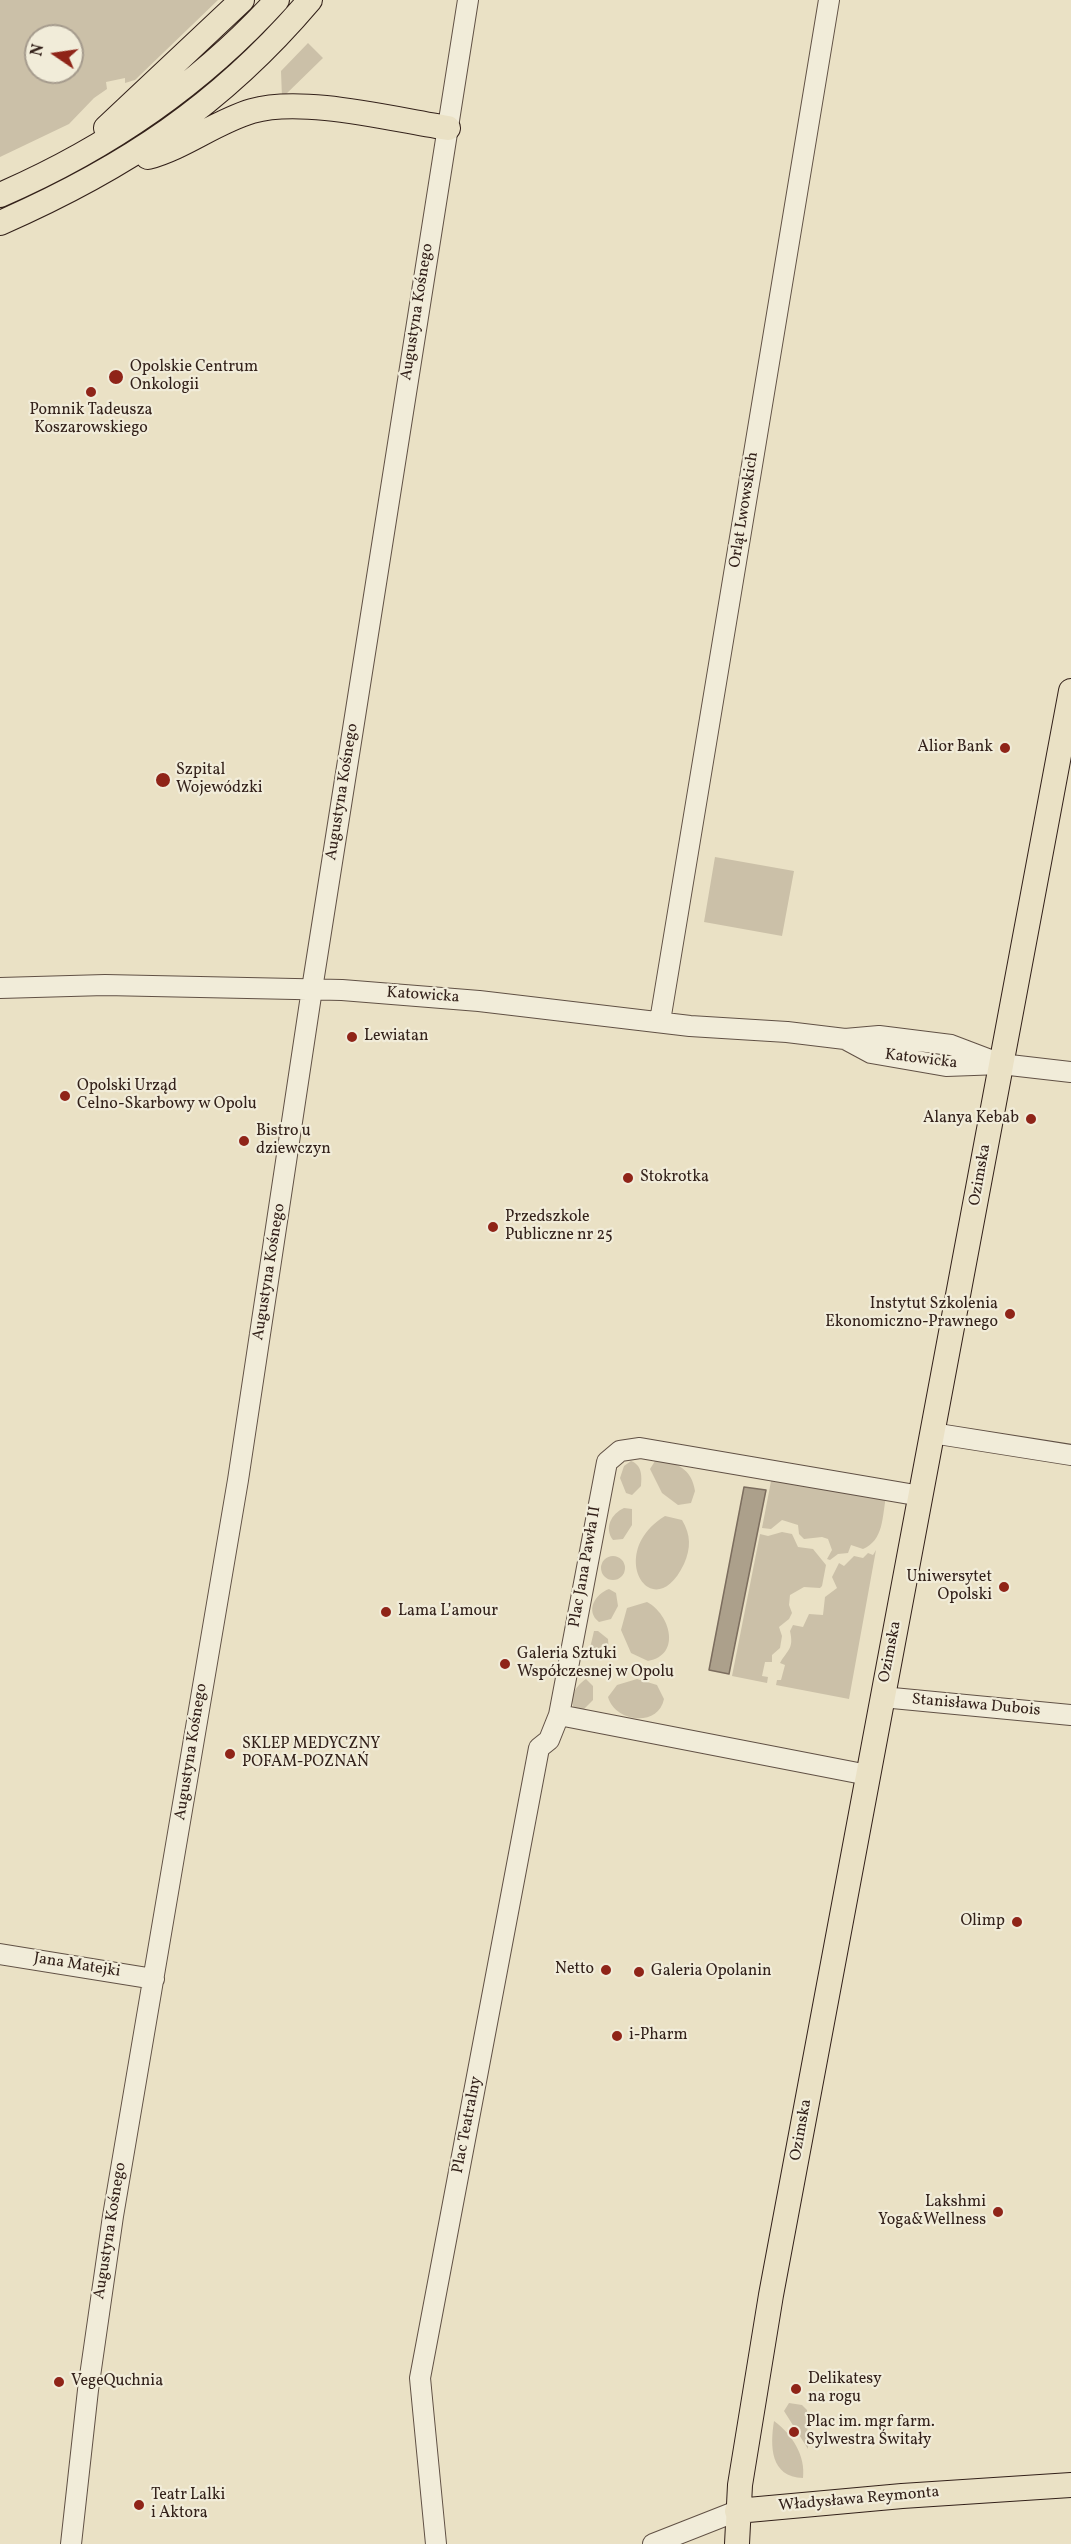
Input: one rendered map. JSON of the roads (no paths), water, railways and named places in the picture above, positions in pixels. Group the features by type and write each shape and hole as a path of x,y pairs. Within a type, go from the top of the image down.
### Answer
{"main road":[{"path":"70,162 80,148 144,94 242,0"},
{"path":"0,195 70,162 135,124 171,99 233,45 277,0"},
{"path":"0,223 55,198 125,161 210,100 260,55 310,0"},
{"path":"125,161 167,151 227,120 254,110 274,107 327,110 448,128"},
{"name":"Ozimska","path":"738,2544 737,2511 771,2295 1071,691"},
{"name":"Władysława Reymonta","path":"737,2511 902,2496 1071,2485"}],"street":[{"name":"Augustyna Kośnego","path":"71,2544 88,2390 113,2216 238,1480 312,989 468,0"},
{"name":"Orląt Lwowskich","path":"660,1021 830,0"},
{"name":"Katowicka","path":"0,988 105,985 312,989 479,1001 845,1039 871,1053 946,1066 1001,1064 1071,1072"},
{"path":"932,1433 1071,1455"},
{"name":"Plac Jana Pawła II","path":"559,1715 607,1462 614,1455 628,1449 687,1456 921,1496"},
{"name":"Stanisława Dubois","path":"882,1697 1071,1715"},
{"path":"559,1715 868,1775"},
{"name":"Plac Teatralny","path":"436,2544 420,2378 539,1748 549,1740 559,1715"},
{"name":"Jana Matejki","path":"0,1953 154,1979"},
{"name":"Władysława Reymonta","path":"653,2544 737,2511"}],"place":[{"name":"Opolskie Centrum Onkologii","path":"116,377"},
{"name":"Pomnik Tadeusza Koszarowskiego","path":"91,392"},
{"name":"Alior Bank","path":"1005,748"},
{"name":"Szpital Wojewódzki","path":"163,780"},
{"name":"Lewiatan","path":"352,1037"},
{"name":"Opolski Urząd Celno-Skarbowy w Opolu","path":"65,1096"},
{"name":"Alanya Kebab","path":"1031,1119"},
{"name":"Bistro u dziewczyn","path":"244,1141"},
{"name":"Stokrotka","path":"628,1178"},
{"name":"Przedszkole Publiczne nr 25","path":"493,1227"},
{"name":"Instytut Szkolenia Ekonomiczno-Prawnego","path":"1010,1314"},
{"name":"Uniwersytet Opolski","path":"1004,1587"},
{"name":"Lama L’amour","path":"386,1612"},
{"name":"Galeria Sztuki Współczesnej w Opolu","path":"505,1664"},
{"name":"SKLEP MEDYCZNY POFAM-POZNAŃ","path":"230,1754"},
{"name":"Olimp","path":"1017,1922"},
{"name":"Netto","path":"606,1970"},
{"name":"Galeria Opolanin","path":"639,1972"},
{"name":"i-Pharm","path":"617,2036"},
{"name":"Lakshmi Yoga&Wellness","path":"998,2212"},
{"name":"VegeQuchnia","path":"59,2382"},
{"name":"Delikatesy na rogu","path":"796,2389"},
{"name":"Plac im. mgr farm. Sylwestra Świtały","path":"794,2432"},
{"name":"Teatr Lalki i Aktora","path":"139,2505"}]}
